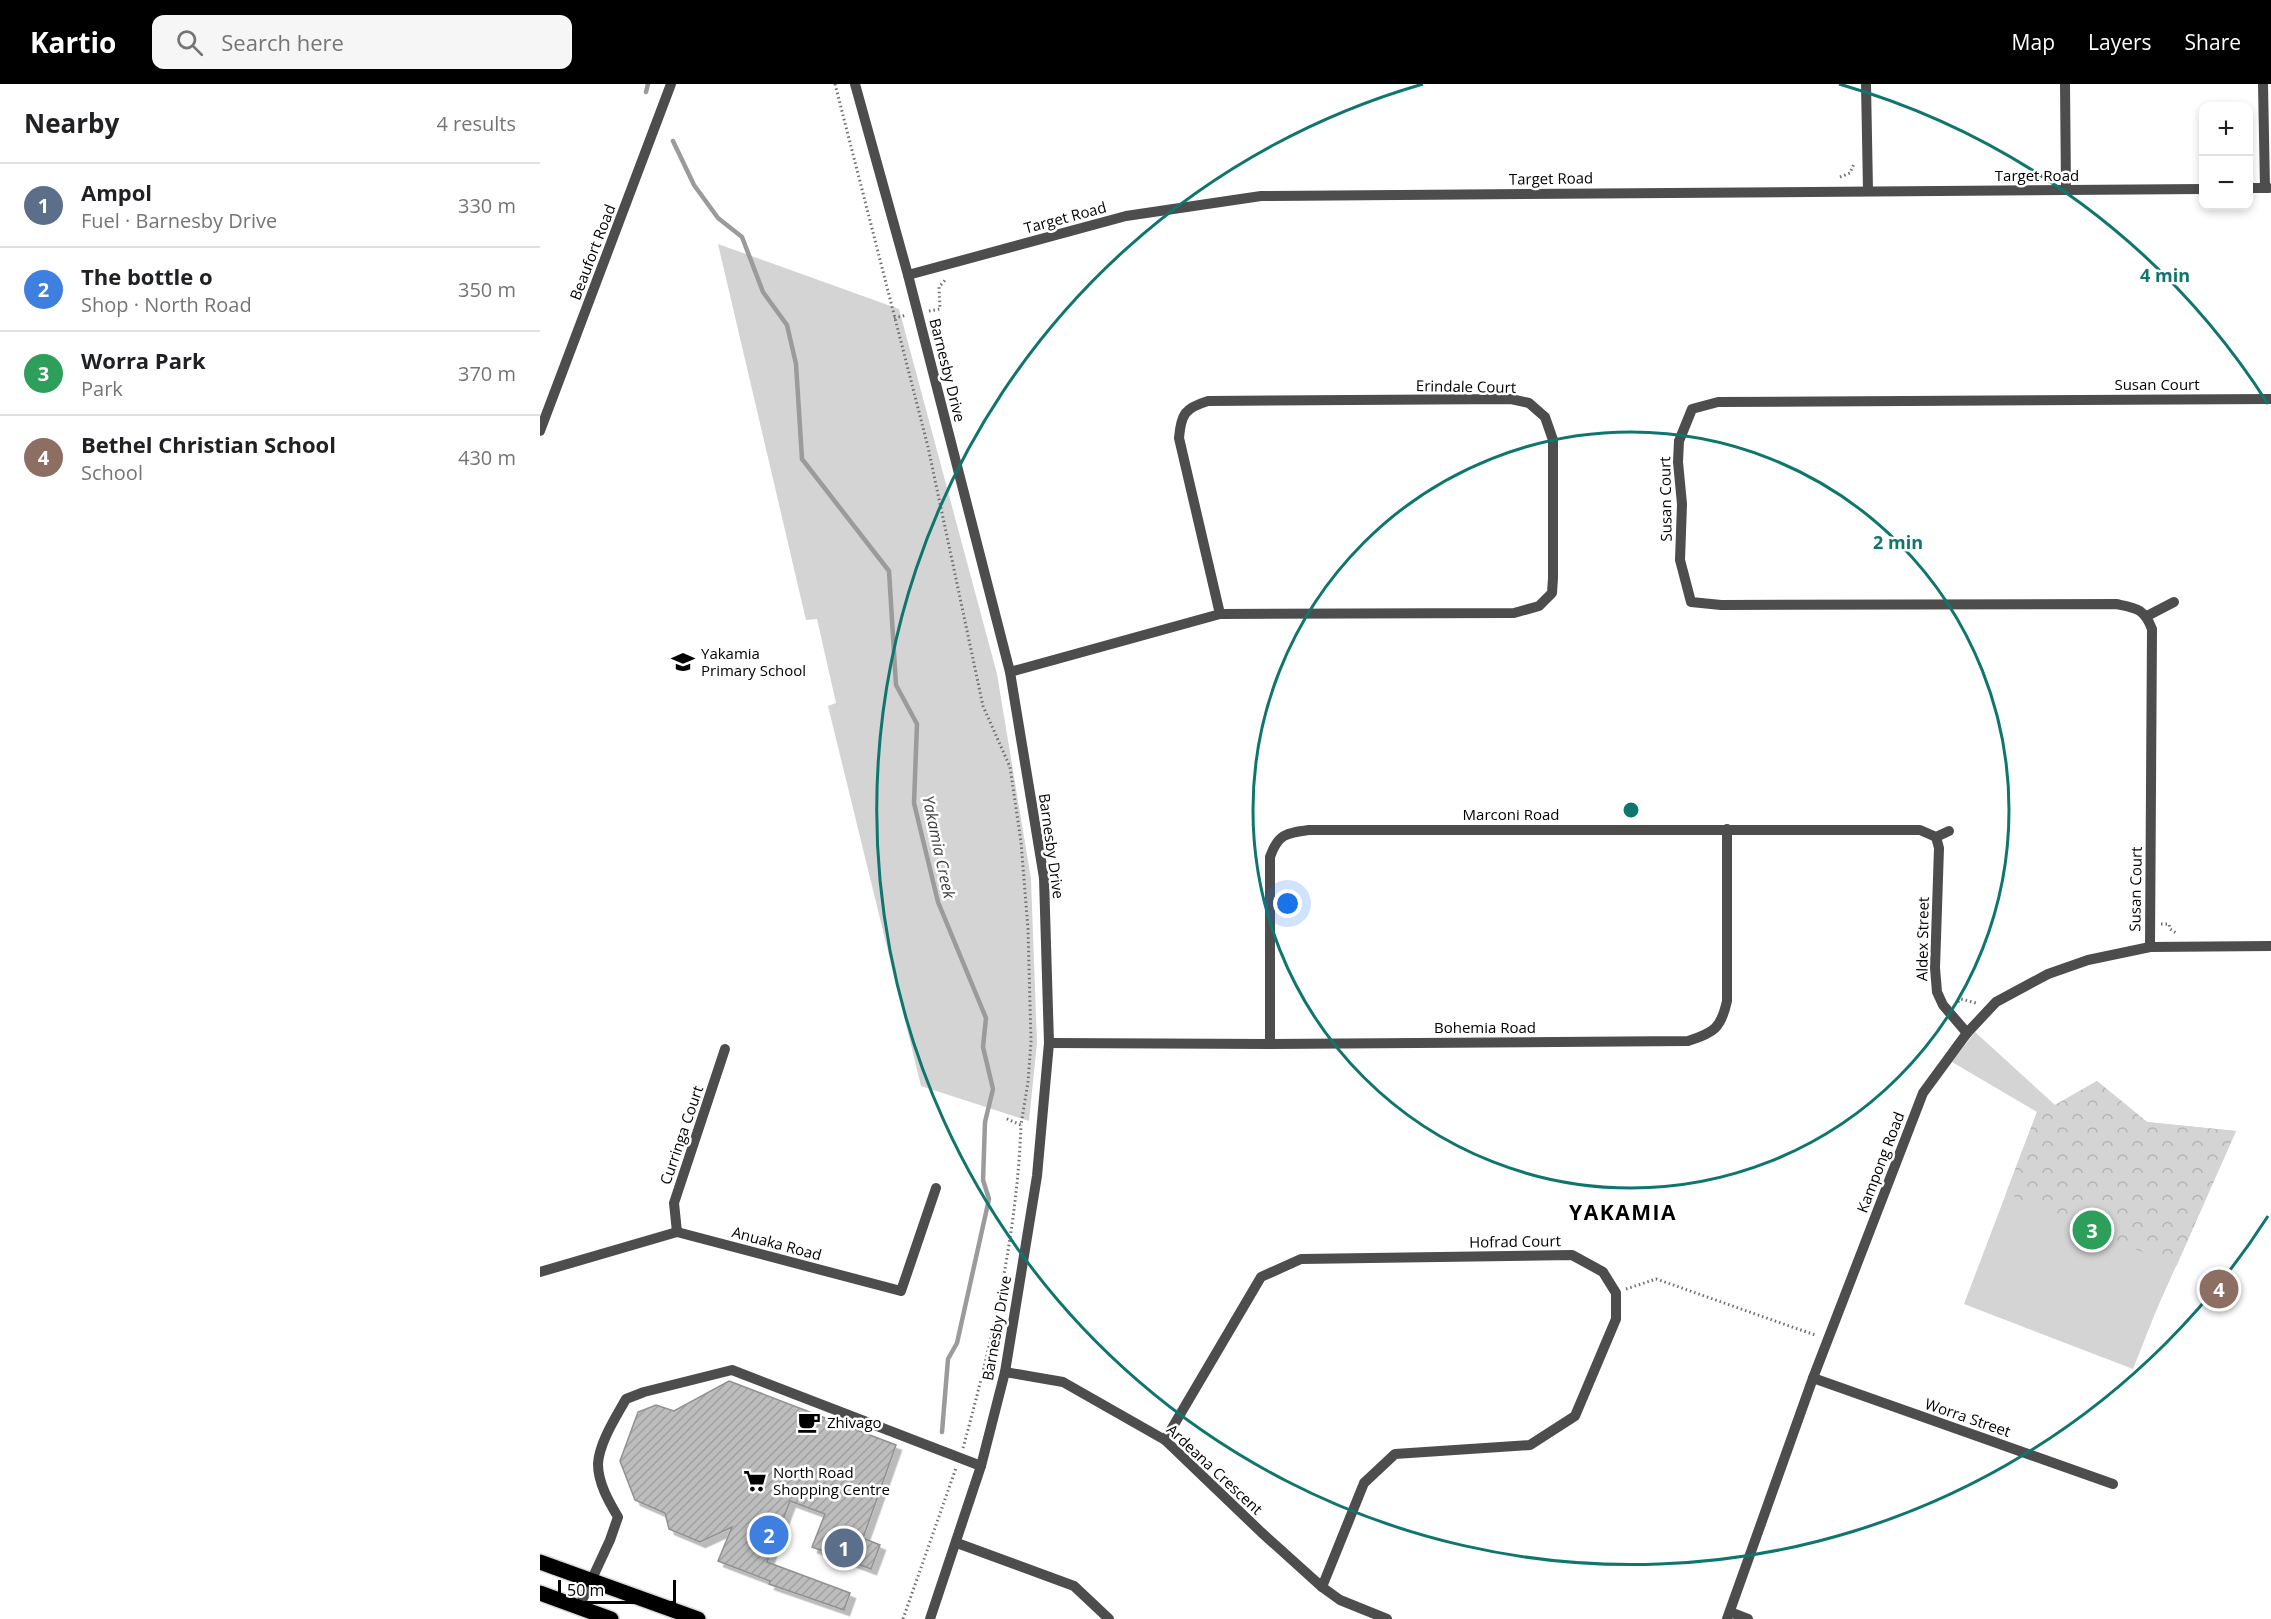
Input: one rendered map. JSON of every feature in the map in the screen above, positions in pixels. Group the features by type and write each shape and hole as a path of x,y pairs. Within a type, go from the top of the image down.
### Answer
{"main road":[{"path":"540,1562 698,1619"},
{"path":"540,1593 612,1619"}],"street":[{"name":"Beaufort Road","path":"540,431 671,84"},
{"name":"Barnesby Drive","path":"855,84 908,275 1010,672 1044,878 1049,1043 1037,1176 1005,1372 981,1466 957,1544 930,1619"},
{"path":"1866,84 1868,190"},
{"path":"2065,84 2066,189"},
{"path":"2263,84 2268,188"},
{"name":"Target Road","path":"908,275 1126,216 1261,196 2199,189"},
{"name":"Erindale Court","path":"1010,672 1220,614 1514,614 1539,606 1552,593 1553,578 1553,440 1545,417 1529,403 1511,399 1208,400 1190,406 1181,421 1179,438 1220,614"},
{"name":"Susan Court","path":"2150,947 2152,629 2147,616 2136,607 2115,604 1721,605 1691,602 1680,560 1682,504 1678,462 1679,441 1692,409 1718,402 2271,399"},
{"path":"2147,616 2174,602"},
{"name":"Bohemia Road","path":"1049,1043 1688,1041 1705,1036 1722,1020 1727,1001 1727,829"},
{"name":"Marconi Road","path":"1270,1044 1270,857 1275,843 1289,833 1309,830 1920,830 1936,837"},
{"path":"1936,837 1949,831"},
{"name":"Aldex Street","path":"1936,837 1939,848 1935,968 1937,992 1948,1012 1967,1033"},
{"name":"Kampong Road","path":"1729,1616 1812,1378 1923,1093 1967,1033 1996,1002 2048,974 2088,960 2150,947 2271,946"},
{"name":"Curringa Court","path":"677,1232 674,1203 726,1049"},
{"name":"Anuaka Road","path":"677,1232 901,1291 936,1188"},
{"path":"540,1272 677,1232"},
{"name":"Hofrad Court","path":"1165,1440 1261,1277 1301,1259 1572,1255 1603,1272 1616,1293"},
{"path":"1322,1587 1364,1484 1395,1454 1530,1445 1575,1416 1616,1319 1616,1293"},
{"path":"579,1607 610,1540 618,1517 605,1494 598,1464 606,1437 626,1399 644,1392 732,1370 981,1466"},
{"name":"Ardeana Crescent","path":"1005,1372 1063,1382 1165,1440 1322,1587 1340,1600 1388,1619"},
{"name":"Worra Street","path":"1812,1378 2113,1484"},
{"path":"957,1544 1074,1586 1109,1619"},
{"path":"1729,1616 1748,1619"}],"path":[{"path":"836,84 938,491 983,706 1010,767 1021,842 1029,929 1031,1042 1029,1082 1021,1125 1019,1175 1006,1268 985,1369 960,1456 903,1619"},
{"path":"1832,191 1833,177 1843,177 1850,173 1855,160"},
{"path":"894,318 940,309 939,287 944,280 953,275"},
{"path":"2150,925 2169,924 2175,933 2182,935"},
{"path":"1948,1012 1961,999 1973,1004 1984,1001"},
{"path":"1005,1118 1021,1125"},
{"path":"1616,1293 1656,1279 1823,1338"}],"green space":[{"path":"718,244 899,309 997,674 1031,879 1037,1043 1029,1121 921,1086 828,706 836,703 817,619 806,620"},
{"path":"1975,1032 2055,1105 2097,1081 2147,1122 2236,1131 2156,1311 2133,1369 1964,1304 2037,1112 1952,1062"},
{"path":"2097,1081 2147,1122 2236,1131 2176,1267 2006,1193 2037,1112 2055,1105"}],"building":[{"name":"North Road Shopping Centre","path":"729,1381 896,1445 863,1538 880,1545 871,1569 812,1547 825,1514 790,1501 767,1562 850,1593 844,1610 769,1584 770,1581 718,1561 732,1527 700,1542 669,1529 665,1513 635,1500 620,1461 638,1412 656,1405 674,1411"}],"waterway":[{"name":"Yakamia Creek","path":"646,92 648,84"},
{"name":"Yakamia Creek","path":"673,141 694,185 718,218 742,237 763,292 787,325 796,364 802,459 889,571 896,685 917,724 914,803 938,902 986,1018 983,1047 993,1089 985,1122 983,1180 989,1199 957,1343 948,1359 942,1432"}],"place":[{"name":"Yakamia Primary School","path":"683,662"},
{"name":"Worra Park","path":"2092,1230"},
{"name":"Bethel Christian School","path":"2219,1289"},
{"name":"Zhivago","path":"809,1422"},
{"name":"North Road Shopping Centre","path":"755,1481"},
{"name":"The bottle o","path":"769,1535"},
{"name":"Ampol","path":"844,1548"}],"district":[{"name":"YAKAMIA","path":"1623,1212"}]}
